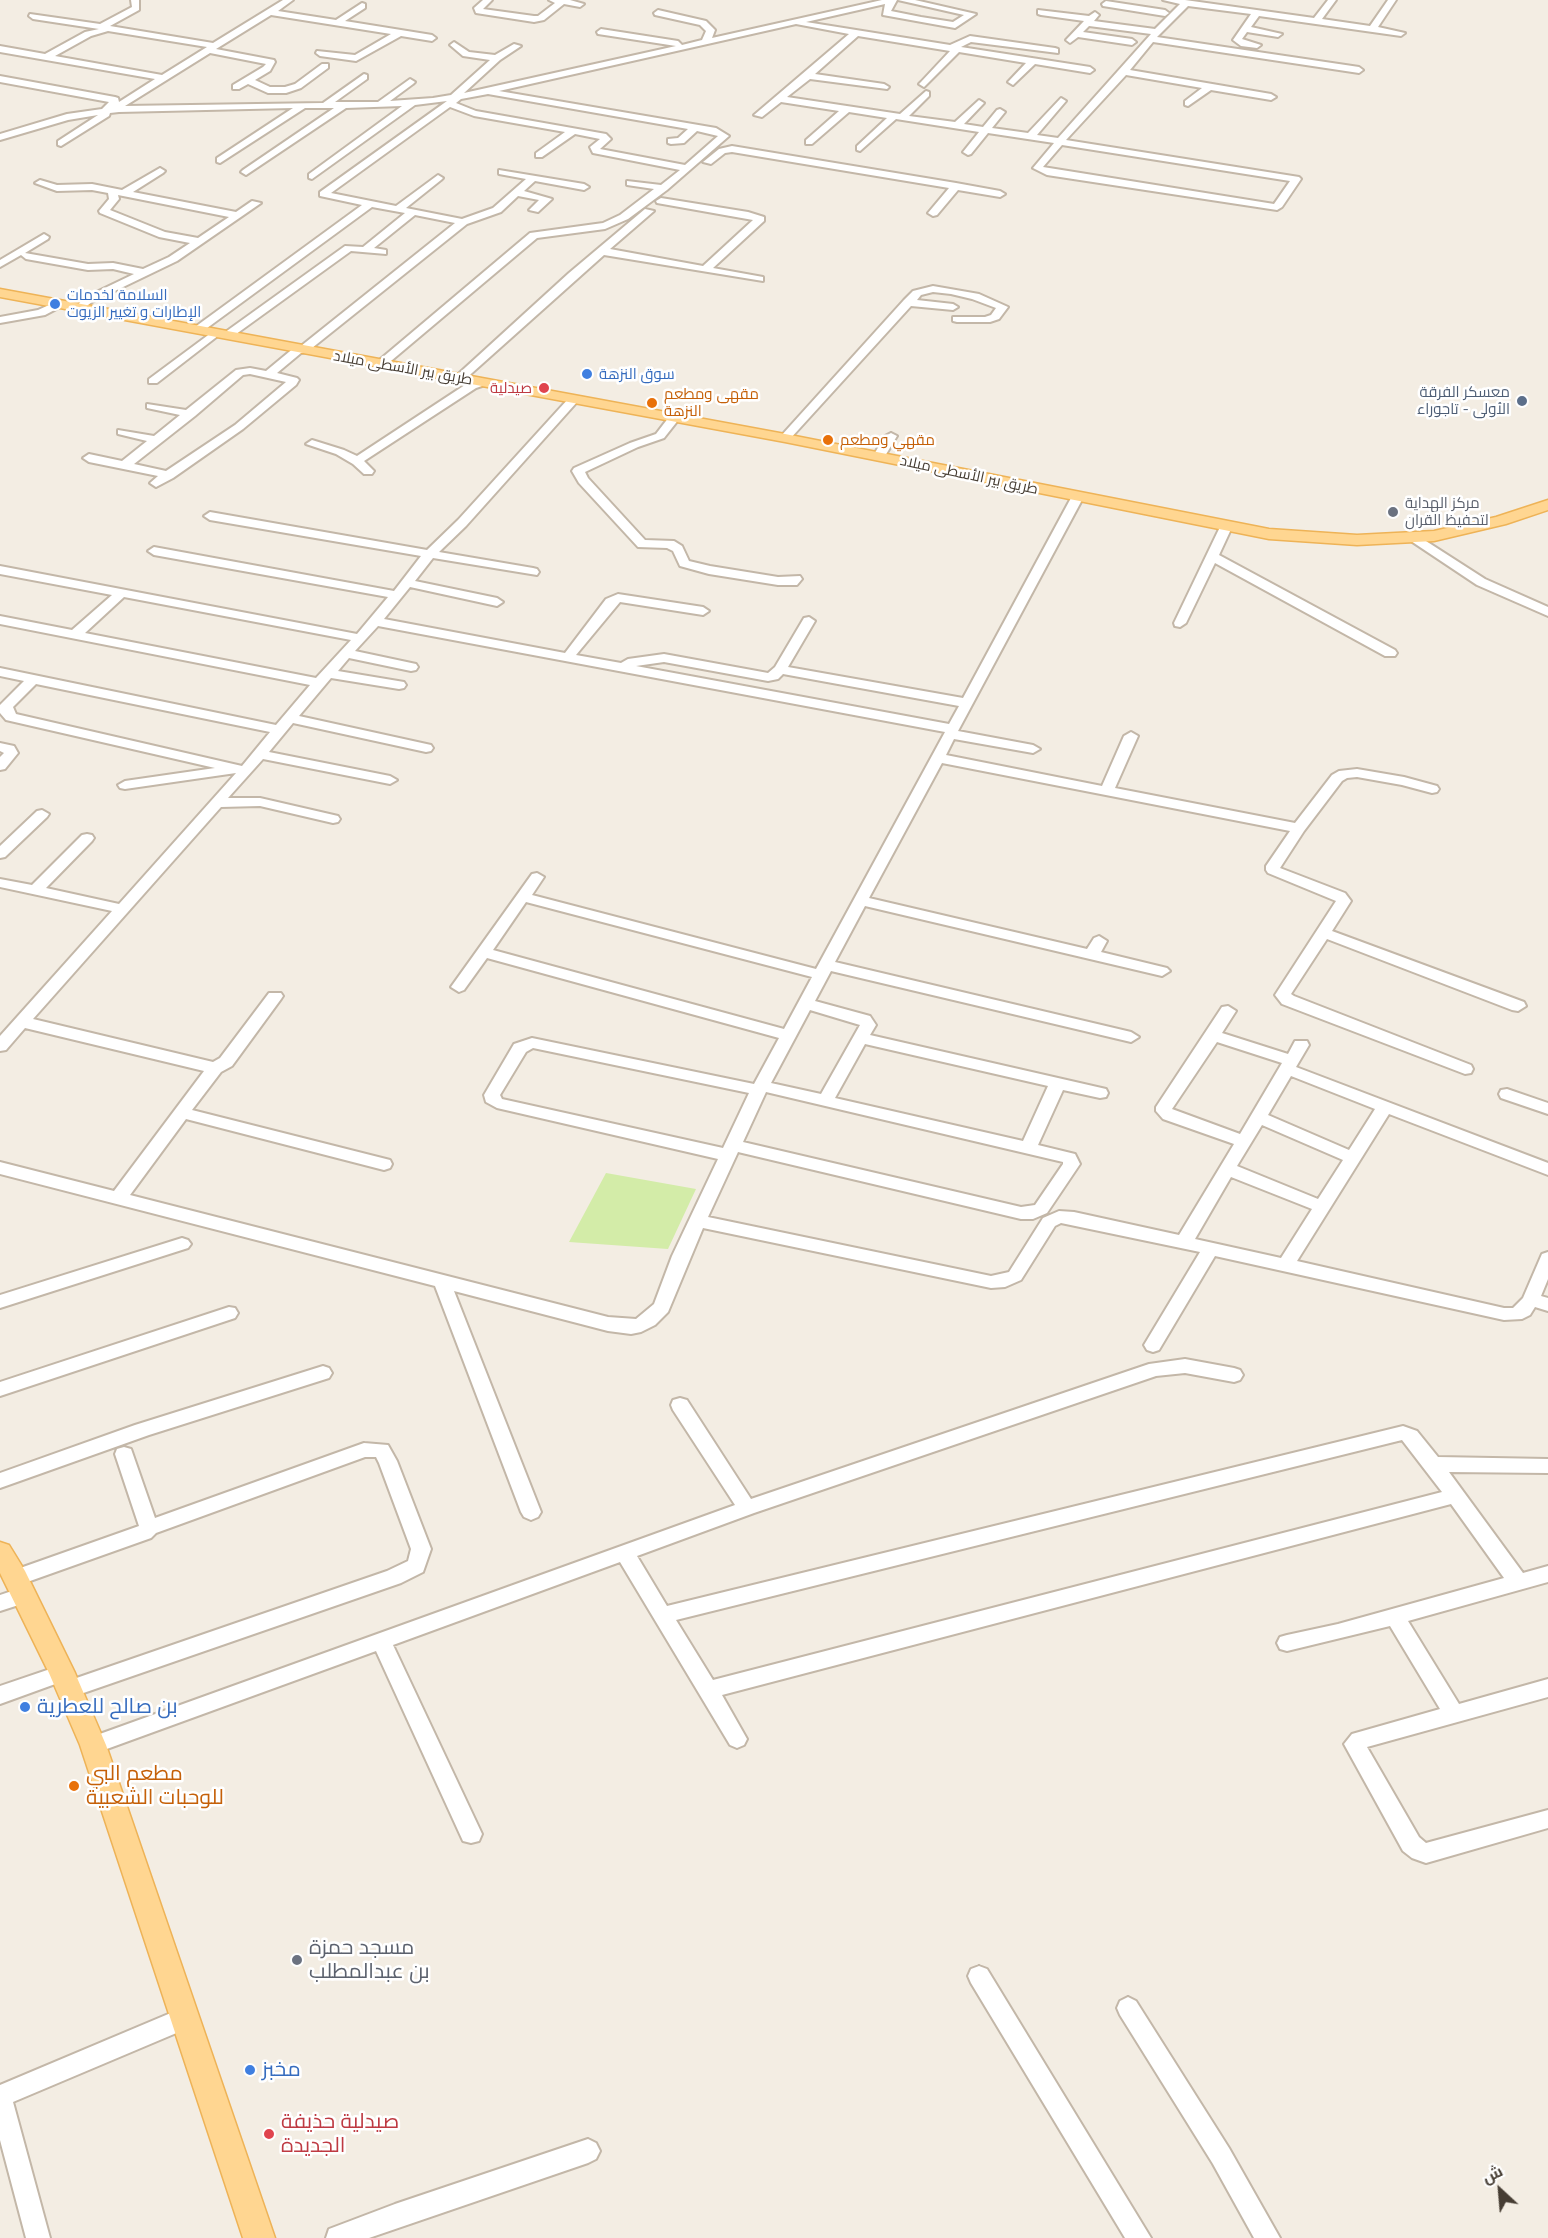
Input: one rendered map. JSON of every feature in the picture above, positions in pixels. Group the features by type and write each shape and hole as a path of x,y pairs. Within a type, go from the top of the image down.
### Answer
{"main road":[{"name":"طريق بير الأسطى ميلاد","path":"0,293 785,438 1226,527 1305,538 1357,540 1415,538 1467,530 1548,505"},
{"path":"8,1575 65,1681 93,1745 259,2238"}],"street":[{"path":"102,27 136,8 135,0"},
{"path":"276,0 288,1"},
{"path":"488,0 478,8 478,11 534,20 541,18 558,1 580,4"},
{"path":"891,0 885,12 888,14 957,25 972,15 902,0"},
{"path":"0,137 22,128 67,117 112,110 195,106 380,105 454,100 891,0"},
{"path":"1167,0 1257,13 1295,15 1316,21 1401,33"},
{"path":"1231,9 1239,0"},
{"path":"1316,21 1332,0"},
{"path":"1372,29 1392,0"},
{"path":"61,143 288,1"},
{"path":"1132,42 1073,37 1108,2 1165,13"},
{"path":"779,99 1030,135 1061,141 1294,178 1297,180 1277,207 1040,170 1038,166 1061,141 1124,72 1154,36 1186,3"},
{"path":"338,23 362,6"},
{"path":"270,12 432,38"},
{"path":"1041,12 1154,36 1359,70"},
{"path":"658,13 703,23 711,30 706,42"},
{"path":"1257,13 1237,41 1257,45"},
{"path":"33,16 212,48 271,62 267,69 236,87"},
{"path":"792,22 855,34 1090,70"},
{"path":"1245,29 1278,34"},
{"path":"45,58 88,33 101,31 212,48"},
{"path":"601,32 684,46"},
{"path":"320,53 356,58 399,33"},
{"path":"759,115 855,34"},
{"path":"924,84 952,49 970,39 1055,51"},
{"path":"454,45 466,54 497,58"},
{"path":"463,222 323,194 454,100 497,58 517,46"},
{"path":"0,50 165,78"},
{"path":"1012,82 1033,61"},
{"path":"248,80 268,90 286,90 298,86 325,66"},
{"path":"1124,72 1271,96"},
{"path":"808,76 885,87"},
{"path":"324,106 364,77"},
{"path":"0,79 116,100 112,110"},
{"path":"380,105 410,82"},
{"path":"1188,103 1210,86"},
{"path":"381,364 534,235 609,225 638,209 724,136 720,132 485,92"},
{"path":"860,148 926,94"},
{"path":"454,100 474,113 574,130 606,138 595,147 596,151 687,168"},
{"path":"1030,135 1061,101"},
{"path":"312,176 412,103"},
{"path":"958,125 979,103"},
{"path":"220,160 302,106"},
{"path":"246,172 343,106"},
{"path":"809,141 847,109"},
{"path":"968,152 1000,112"},
{"path":"0,125 22,128"},
{"path":"671,141 681,141 695,128"},
{"path":"539,156 574,130"},
{"path":"459,379 601,251 720,152 729,149 1000,194"},
{"path":"124,193 160,171"},
{"path":"534,210 547,199 519,191 504,173 584,187"},
{"path":"398,209 438,178"},
{"path":"269,374 463,222 490,214 533,178"},
{"path":"40,183 57,188 86,186 237,215"},
{"path":"630,183 664,188"},
{"path":"933,213 956,186"},
{"path":"112,191 114,198 104,211 163,235 198,241"},
{"path":"662,201 755,216 760,219 705,270"},
{"path":"80,308 88,300 173,259 256,203"},
{"path":"199,329 369,204"},
{"path":"366,249 413,212"},
{"path":"0,264 44,237"},
{"path":"153,381 345,250 352,247 382,252"},
{"path":"601,251 759,279"},
{"path":"26,256 88,267 113,266 145,273"},
{"path":"785,438 919,292 936,289 975,296 1003,307 994,317 986,320 957,319"},
{"path":"908,302 953,307"},
{"path":"0,320 41,313 58,304"},
{"path":"125,465 240,372 246,370 269,374 288,378 293,382 240,427 156,483"},
{"path":"357,461 472,386 481,383"},
{"path":"0,1046 216,803 241,770 260,754 429,555 462,523 573,400"},
{"path":"152,406 190,414"},
{"path":"673,419 660,436 634,445 578,471 583,480 642,544 670,544 678,549 684,563 709,570 778,581 792,582 796,579"},
{"path":"122,432 157,440"},
{"path":"879,456 891,436"},
{"path":"312,444 333,450 357,461 368,471"},
{"path":"89,458 169,475"},
{"path":"0,1168 608,1324 641,1326 662,1307 681,1256 730,1150 748,1118 760,1088 790,1036 1077,498"},
{"path":"210,516 533,572"},
{"path":"1180,623 1226,527"},
{"path":"1415,538 1481,582 1548,612"},
{"path":"154,551 397,595"},
{"path":"1212,556 1390,653"},
{"path":"0,570 359,638"},
{"path":"407,583 497,602"},
{"path":"75,635 123,592"},
{"path":"571,652 611,602 618,598 703,611"},
{"path":"377,619 627,663 664,658 768,677 773,676 780,669 809,621"},
{"path":"377,619 1033,749"},
{"path":"0,620 323,678 399,685"},
{"path":"345,653 411,667"},
{"path":"780,669 966,703"},
{"path":"0,672 279,730"},
{"path":"33,679 6,706 6,712 11,717 241,770"},
{"path":"290,718 426,748"},
{"path":"1107,790 1131,736"},
{"path":"0,747 9,749 11,753 0,766"},
{"path":"260,754 390,780"},
{"path":"937,758 1299,828"},
{"path":"125,785 241,770"},
{"path":"1432,789 1404,780 1357,773 1344,774 1336,778 1299,828 1272,868 1275,872 1342,897 1343,903 1283,996 1465,1070"},
{"path":"216,803 260,802 333,819"},
{"path":"0,854 42,814"},
{"path":"36,890 87,838"},
{"path":"459,987 537,877"},
{"path":"0,883 122,909"},
{"path":"522,897 825,970 1131,1037"},
{"path":"862,901 1096,947 1162,971"},
{"path":"1324,933 1518,1006"},
{"path":"483,952 790,1036"},
{"path":"118,1199 215,1068 226,1062 275,996"},
{"path":"807,1004 865,1020 868,1024 826,1100"},
{"path":"1228,1011 1164,1107 1164,1111 1169,1115 1244,1142"},
{"path":"23,1022 215,1068"},
{"path":"1213,1035 1385,1107 1548,1169"},
{"path":"861,1038 1100,1093"},
{"path":"532,1043 826,1100 1070,1158 1072,1162 1041,1209 1029,1213 497,1103 492,1095 520,1048 532,1043"},
{"path":"1184,1242 1301,1045"},
{"path":"1028,1148 1058,1083"},
{"path":"1507,1094 1548,1109"},
{"path":"1286,1264 1385,1107"},
{"path":"182,1113 384,1164"},
{"path":"1258,1117 1353,1158"},
{"path":"1228,1169 1322,1207"},
{"path":"697,1221 991,1282 1005,1281 1015,1276 1050,1222 1059,1217 1074,1218 1504,1314 1516,1314 1540,1302 1548,1258"},
{"path":"0,1302 182,1244"},
{"path":"1153,1345 1211,1248"},
{"path":"442,1282 531,1512"},
{"path":"0,1389 229,1312"},
{"path":"93,1745 747,1508 1155,1369 1185,1366 1234,1374"},
{"path":"0,1480 142,1430 323,1373"},
{"path":"680,1405 747,1508"},
{"path":"663,1615 1400,1434 1410,1436 1433,1464 1518,1582"},
{"path":"0,1695 65,1681 394,1577 416,1566 421,1549 388,1461 381,1450 364,1450 149,1528 144,1533 8,1575"},
{"path":"124,1454 149,1528"},
{"path":"1433,1464 1548,1466"},
{"path":"709,1689 1454,1496"},
{"path":"625,1553 709,1689 737,1739"},
{"path":"1287,1643 1338,1632 1548,1574"},
{"path":"1394,1615 1454,1713"},
{"path":"381,1641 471,1834"},
{"path":"1548,1688 1359,1740 1354,1744 1411,1844 1426,1853 1548,1819"},
{"path":"979,1976 1139,2238"},
{"path":"1128,2008 1221,2156 1268,2238"},
{"path":"38,2238 0,2096 186,2018"},
{"path":"338,2238 395,2216 588,2151"}],"green space":[{"path":"606,1173 696,1189 668,1249 569,1242"}],"place":[{"name":"السلامة لخدمات الإطارات و تغيير الزيوت","path":"55,304"},
{"name":"سوق النزهة","path":"587,374"},
{"name":"صيدلية","path":"544,388"},
{"name":"معسكر الفرقة الأولى - تاجوراء","path":"1522,401"},
{"name":"مقهى ومطعم النزهة","path":"652,403"},
{"name":"مقهي ومطعم","path":"828,440"},
{"name":"مركز الهداية لتحفيظ القران","path":"1393,512"},
{"name":"بن صالح للعطرية","path":"25,1707"},
{"name":"مطعم البي للوحبات الشعبية","path":"74,1786"},
{"name":"مسجد حمزة بن عبدالمطلب","path":"297,1960"},
{"name":"مخبز","path":"250,2070"},
{"name":"صيدلية حذيفة الجديدة","path":"269,2134"}]}
